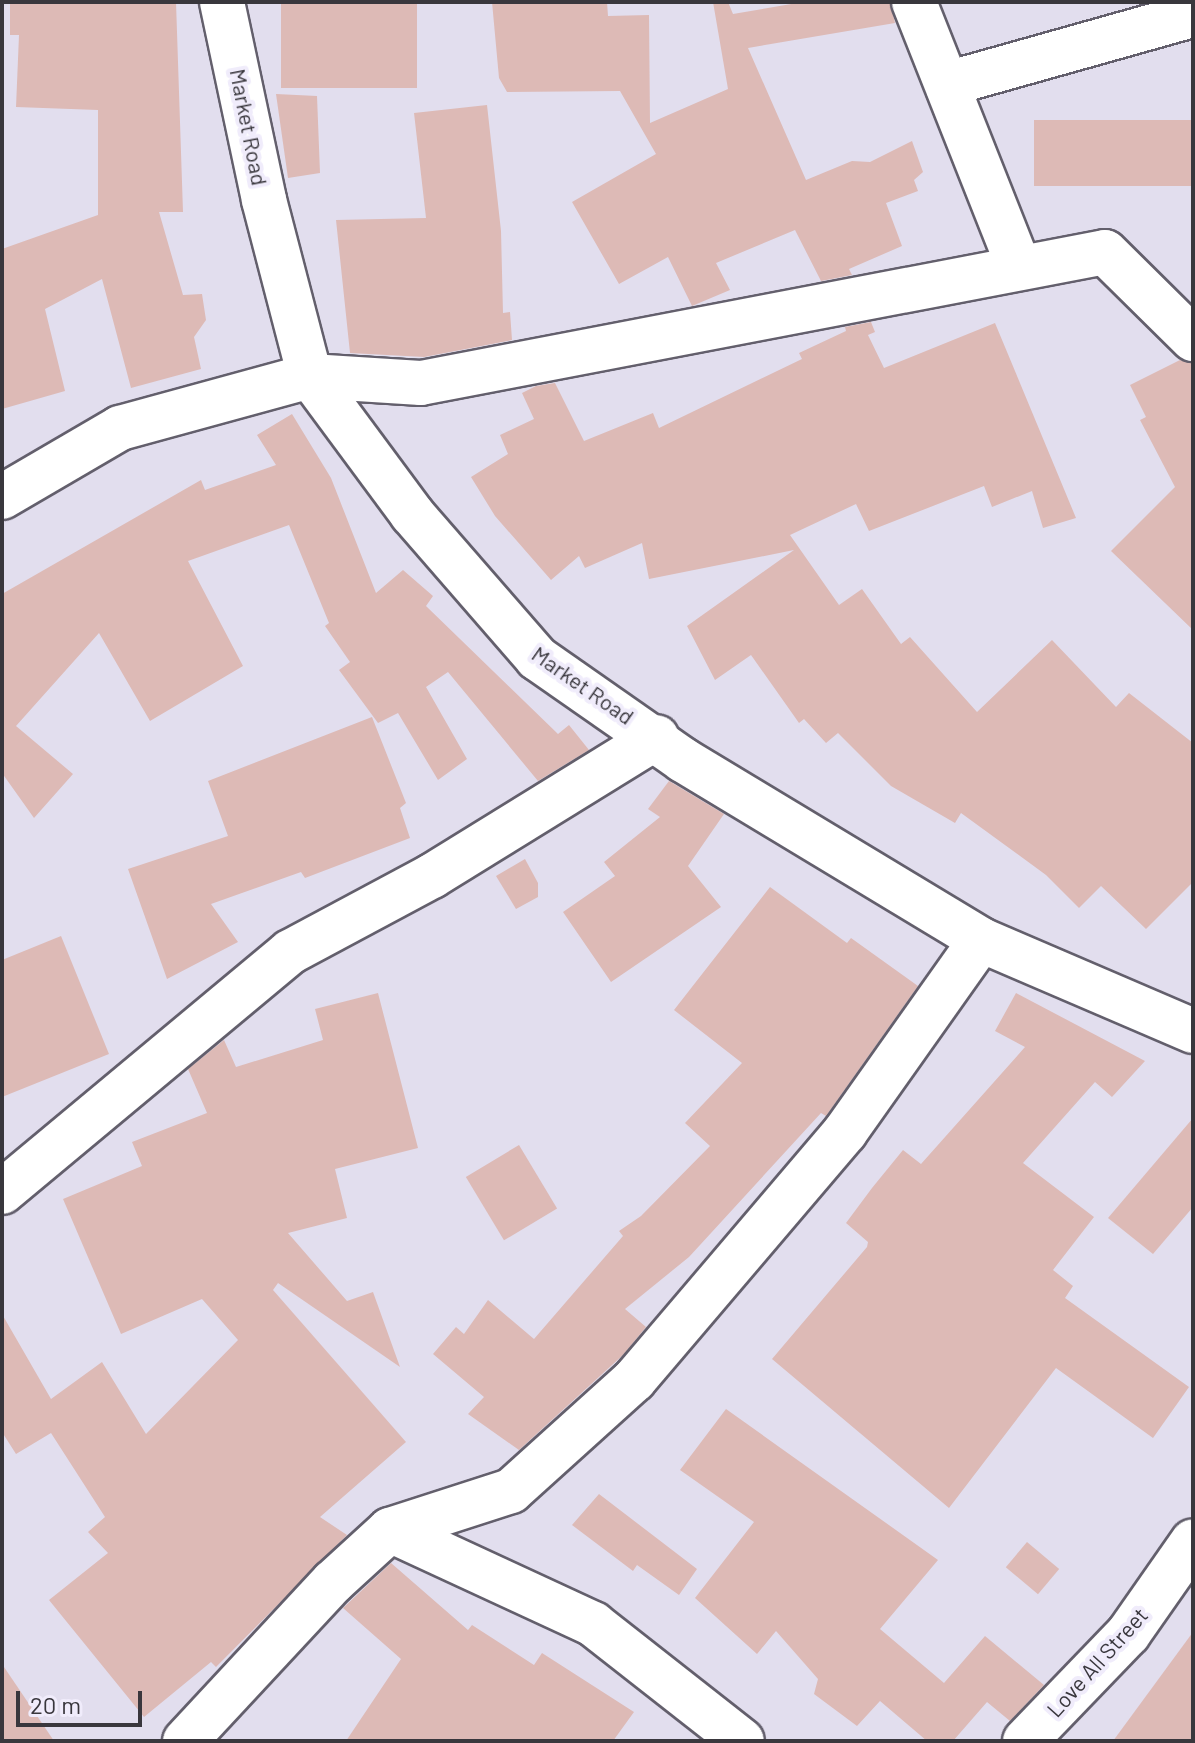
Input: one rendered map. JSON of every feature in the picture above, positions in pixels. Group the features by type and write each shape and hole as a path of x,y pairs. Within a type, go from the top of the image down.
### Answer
{"street":[{"name":"Market Road","path":"222,2 264,200 310,376 412,514 537,658 657,737 683,760 981,940 1193,1031"},
{"path":"914,2 1018,265"},
{"path":"947,84 1193,15"},
{"path":"2,497 120,428 310,376 421,383 1018,265 1105,252 1193,339"},
{"path":"2,1192 290,952 432,876 657,737"},
{"path":"185,1741 333,1582 390,1530 511,1491 634,1380 845,1132 981,940"},
{"path":"390,1530 593,1624 742,1741"},
{"name":"Love All Street","path":"1025,1741 1128,1634 1193,1541"}],"building":[{"path":"10,2 176,2 183,212 159,212 183,295 202,294 206,320 194,337 201,369 131,388 102,279 45,309 65,391 2,409 2,249 98,215 98,110 16,107 19,35 10,35"},
{"path":"281,2 417,2 417,88 281,88"},
{"path":"492,2 607,2 608,16 649,15 650,123 728,89 713,2 728,2 733,14 803,2 890,2 895,23 748,48 806,180 852,161 870,162 912,141 923,172 914,180 918,191 886,203 902,246 849,269 852,275 821,281 795,230 716,263 730,290 692,306 668,257 619,284 572,202 656,154 620,91 507,92 499,78"},
{"path":"276,94 317,96 320,173 288,178"},
{"path":"487,105 501,231 503,313 510,312 512,340 424,357 350,353 336,220 426,218 414,113"},
{"path":"1034,120 1193,120 1193,186 1034,186"},
{"path":"871,322 875,332 868,335 884,368 995,323 1076,518 1043,528 1032,491 992,507 984,486 869,531 856,504 790,535 839,605 862,589 901,644 910,637 977,712 1052,640 1116,707 1129,693 1193,743 1193,882 1146,929 1101,886 1079,908 1046,875 961,813 955,823 891,786 838,733 826,743 804,719 799,723 751,655 715,680 687,626 794,550 649,579 642,543 585,568 579,556 551,580 495,516 471,477 508,454 500,435 534,419 522,393 536,386 555,383 584,441 653,413 659,428 802,359 799,353 846,331 845,327"},
{"path":"1180,360 1193,363 1193,630 1111,551 1175,487 1140,420 1146,417 1130,385"},
{"path":"292,414 331,478 376,593 403,570 433,596 426,606 558,734 569,725 589,750 538,781 448,672 426,687 467,759 438,780 398,713 378,723 339,670 350,662 325,626 329,623 289,525 188,561 243,666 150,721 99,633 16,726 73,774 34,818 2,773 2,594 201,480 205,490 276,465 257,435"},
{"path":"372,717 406,803 400,808 410,838 305,878 301,872 211,904 238,942 167,979 128,869 228,836 208,781"},
{"path":"669,781 724,814 688,866 721,907 611,982 563,912 615,876 604,862 660,817 648,809"},
{"path":"525,859 538,883 538,897 516,909 496,876"},
{"path":"770,887 847,943 851,938 918,986 826,1116 821,1113 689,1257 625,1309 646,1327 623,1355 519,1450 468,1414 484,1397 433,1354 456,1327 464,1334 488,1300 534,1339 623,1236 619,1231 641,1216 710,1146 685,1123 742,1063 674,1010"},
{"path":"61,936 109,1054 2,1097 2,960"},
{"path":"378,993 418,1148 335,1169 347,1218 288,1233 347,1301 373,1292 400,1367 278,1283 273,1290 406,1442 320,1517 347,1535 216,1667 211,1662 144,1717 49,1600 108,1553 88,1532 105,1517 51,1433 16,1454 2,1432 2,1314 51,1399 102,1362 146,1434 238,1340 202,1299 121,1334 63,1199 142,1166 132,1142 207,1113 188,1069 224,1040 236,1067 323,1040 315,1009"},
{"path":"1016,993 1145,1061 1112,1097 1095,1082 1023,1163 1094,1217 1053,1270 1073,1286 1065,1298 1189,1387 1153,1438 1056,1368 949,1508 772,1359 867,1247 868,1242 846,1223 872,1188 903,1150 921,1164 1025,1047 995,1031"},
{"path":"1193,1118 1193,1207 1153,1254 1108,1218"},
{"path":"519,1145 557,1208 504,1240 466,1177"},
{"path":"726,1409 938,1560 880,1629 944,1683 985,1636 1044,1685 1010,1721 987,1702 953,1741 927,1741 880,1701 857,1726 814,1694 818,1679 776,1631 757,1654 695,1598 754,1522 680,1470"},
{"path":"599,1494 697,1569 679,1595 637,1565 633,1571 572,1525"},
{"path":"1027,1542 1059,1569 1038,1594 1006,1567"},
{"path":"391,1563 468,1630 472,1625 534,1665 542,1653 634,1712 613,1741 346,1741 401,1659 343,1608"},
{"path":"1193,1632 1193,1741 1113,1741"},
{"path":"2,1664 54,1741 2,1741"}]}
